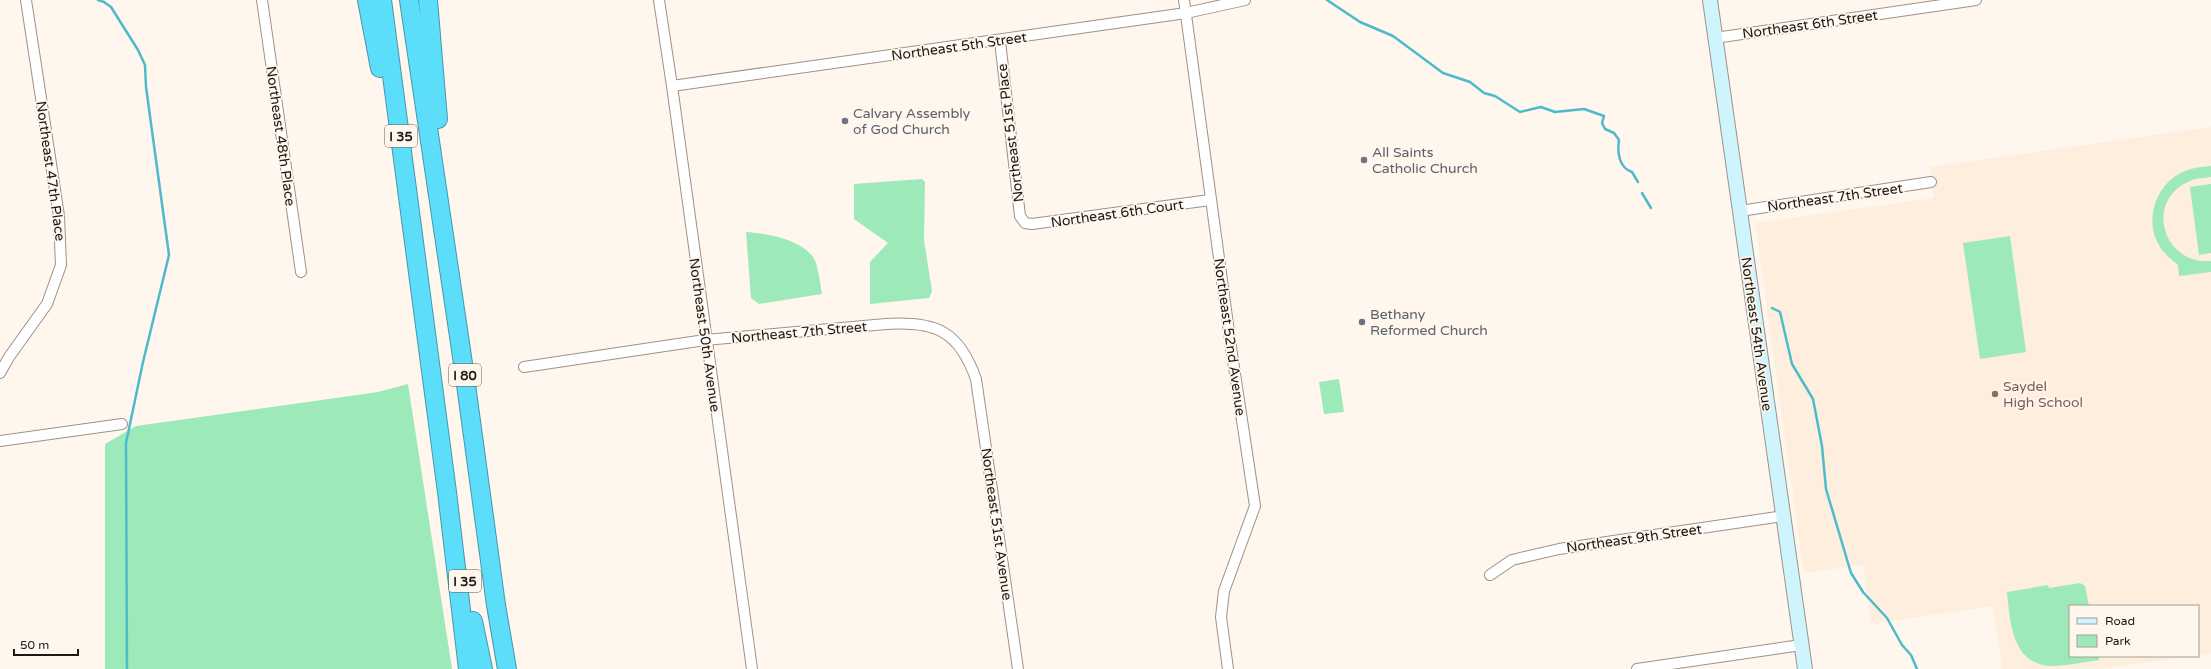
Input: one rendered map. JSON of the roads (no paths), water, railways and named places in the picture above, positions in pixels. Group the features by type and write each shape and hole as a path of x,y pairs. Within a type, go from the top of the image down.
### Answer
{"highway":[{"path":"367,0 418,272"},
{"name":"I 35","path":"382,0 447,492 483,669"},
{"name":"I 80","path":"409,0 496,605 507,669"},
{"path":"428,0 448,263"},
{"path":"480,486 519,669"},
{"path":"447,492 468,669"}],"main road":[{"name":"Northeast 54th Avenue","path":"1710,0 1805,669"}],"street":[{"name":"Northeast 47th Place","path":"0,373 9,357 47,304 61,265 59,216 26,0"},
{"name":"Northeast 48th Place","path":"262,0 301,272"},
{"name":"Northeast 50th Avenue","path":"659,0 672,86 705,340 752,669"},
{"name":"Northeast 52nd Avenue","path":"1184,0 1210,200 1255,506 1224,591 1221,617 1228,669"},
{"name":"Northeast 5th Street","path":"672,86 1000,41 1186,13 1245,0"},
{"name":"Northeast 6th Street","path":"1715,38 1976,0"},
{"name":"Northeast 51st Place","path":"1000,41 1020,216 1025,223"},
{"name":"Northeast 7th Street","path":"1740,211 1931,182"},
{"name":"Northeast 6th Court","path":"1025,223 1032,224 1210,200"},
{"name":"Northeast 7th Street","path":"524,367 705,340 905,323 937,329 952,337 961,346 970,362 976,379"},
{"name":"Northeast 51st Avenue","path":"976,379 1018,669"},
{"path":"0,441 122,424"},
{"name":"Northeast 9th Street","path":"1490,576 1512,560 1559,549 1783,516"},
{"path":"1637,669 1801,645"}],"waterway":[{"path":"98,0 111,7 138,50 145,65 146,87 169,255 143,362 126,443 127,669"},
{"path":"1327,0 1360,22 1393,36 1443,73 1470,82 1484,93 1495,96 1520,112 1541,107 1555,112 1584,109 1604,116 1602,123 1605,129 1614,133 1619,140 1618,150 1624,167 1632,172 1638,182"},
{"path":"1642,193 1651,208"},
{"path":"1772,308 1780,312 1792,364 1813,399 1822,446 1826,489 1851,573 1863,592 1887,618 1902,645 1911,655 1917,669"}],"place":[{"name":"Calvary Assembly of God Church","path":"845,121"},
{"name":"All Saints Catholic Church","path":"1364,160"},
{"name":"Bethany Reformed Church","path":"1362,322"},
{"name":"Saydel High School","path":"1995,394"}]}
